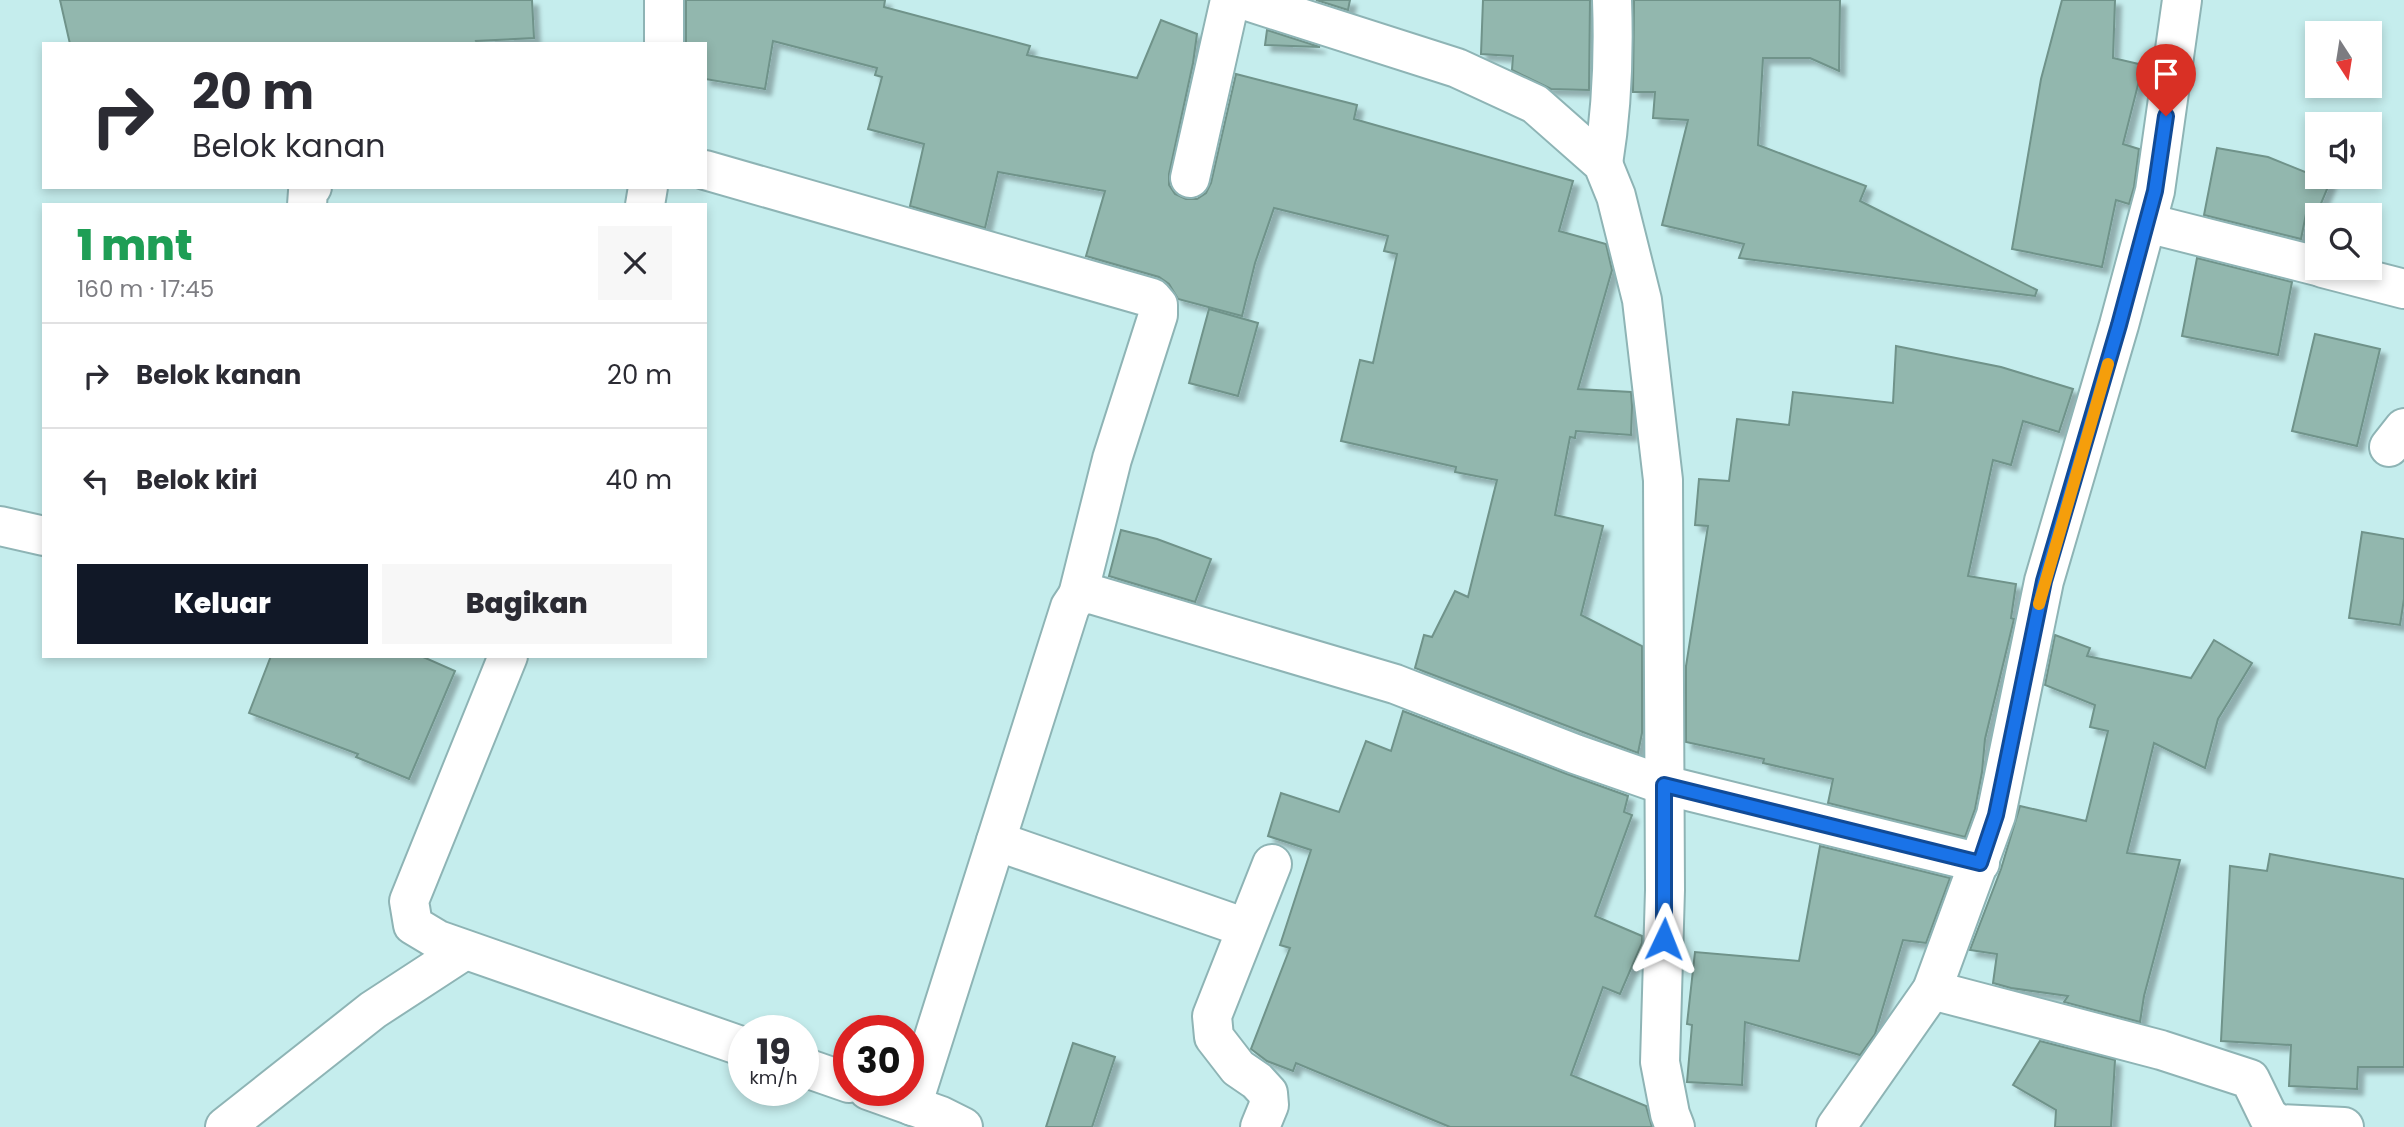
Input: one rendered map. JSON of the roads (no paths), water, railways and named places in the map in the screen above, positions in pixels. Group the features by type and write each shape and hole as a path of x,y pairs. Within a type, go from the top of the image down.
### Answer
{"street":[{"path":"664,0 664,42"},
{"path":"1189,178 1230,0"},
{"path":"1244,0 1457,68 1535,104 1603,164 1616,196 1642,300 1663,480 1665,890 1660,1062 1675,1127"},
{"path":"1603,164 1611,117 1614,52 1612,0"},
{"path":"1836,1127 1932,990 1996,815 2044,581 2155,191 2182,0"},
{"path":"707,171 1152,298 1158,305 1158,315 1112,459 1078,595 1070,607 924,1068"},
{"path":"2147,223 2305,263"},
{"path":"2369,280 2404,289"},
{"path":"0,526 42,536"},
{"path":"1078,595 1091,594 1395,684 1574,754 1664,785 1980,863"},
{"path":"507,658 409,901 413,925 438,940 465,950 728,1041"},
{"path":"996,841 1246,928"},
{"path":"1261,1127 1269,1105 1268,1093 1257,1081 1238,1068 1214,1037 1212,1016 1272,863"},
{"path":"225,1127 373,1010 465,950"},
{"path":"1932,990 2161,1050 2250,1079 2268,1116 2278,1124 2344,1127"},
{"path":"912,1106 963,1127"}]}
